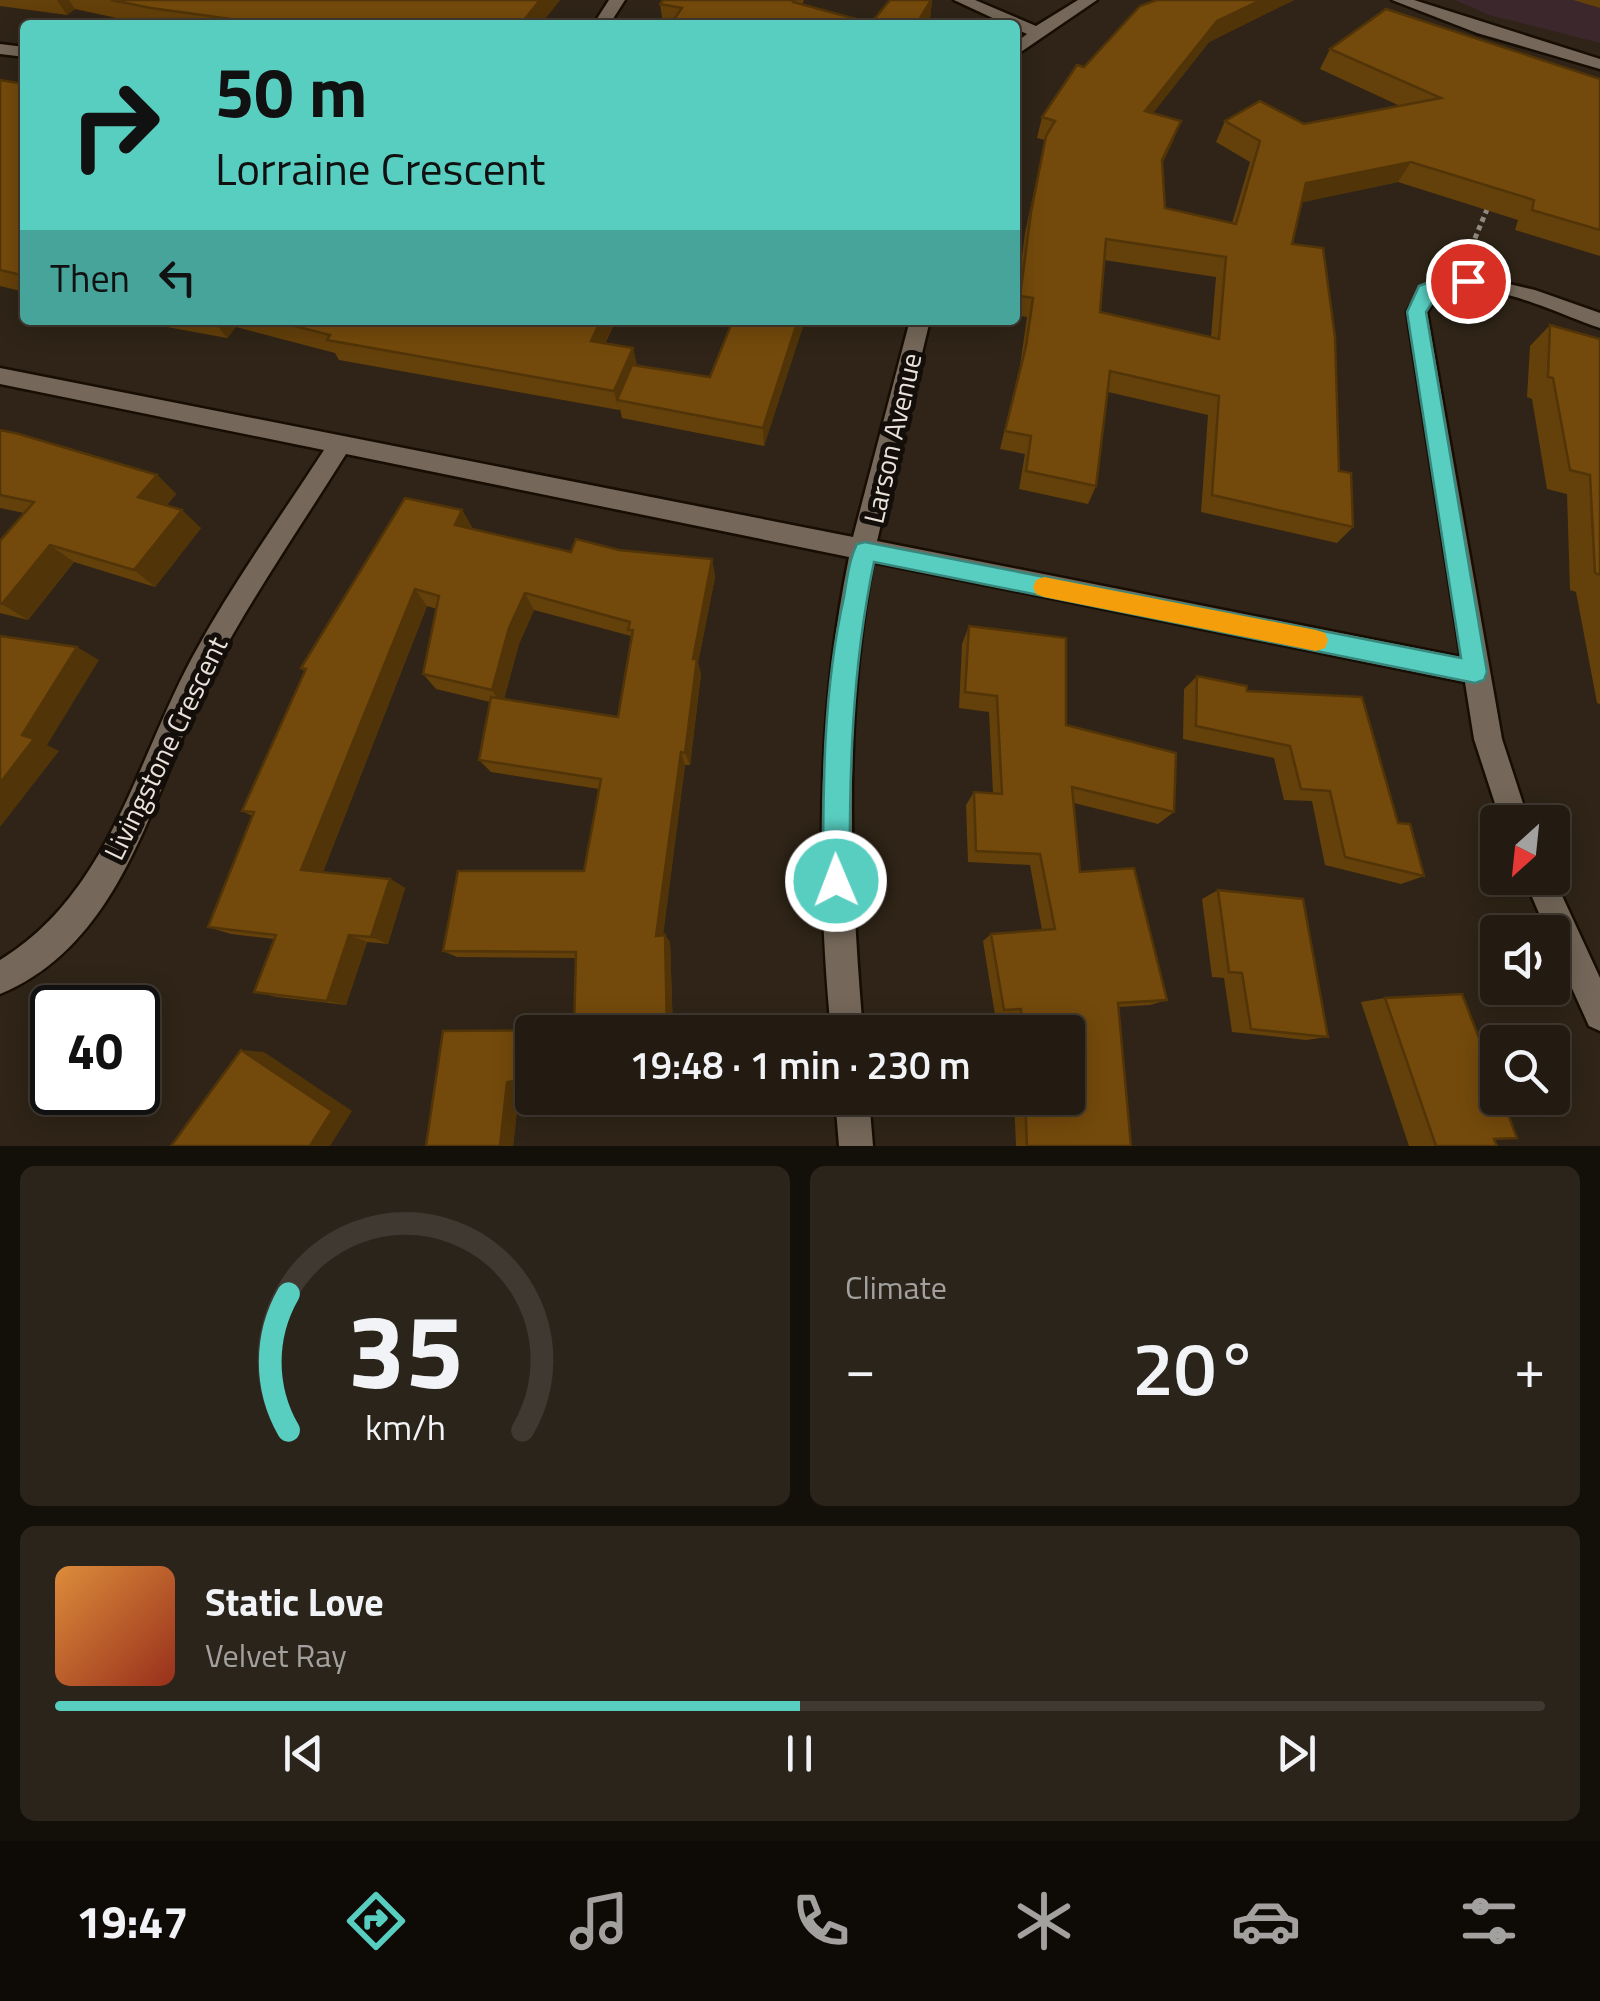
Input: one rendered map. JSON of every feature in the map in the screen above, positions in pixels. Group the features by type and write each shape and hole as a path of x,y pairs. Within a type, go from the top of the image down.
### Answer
{"street":[{"path":"962,0 1008,20"},
{"path":"1020,46 1089,0"},
{"path":"1400,0 1483,30 1600,64"},
{"path":"1020,25 1036,32"},
{"path":"1509,805 1488,739 1475,672 1418,327 1420,301 1426,291 1442,282 1480,282 1600,321"},
{"name":"Larson Avenue","path":"846,1015 836,870 836,775 848,632 919,325"},
{"path":"0,376 1475,672"},
{"name":"Livingstone Crescent","path":"0,978 29,964 95,895 201,666 340,444"},
{"path":"1546,895 1600,1015"},
{"path":"853,1115 856,1146"}],"path":[{"path":"1468,256 1492,198"}],"shaded area":[{"path":"1455,0 1600,0 1600,43 1489,15"}],"building":[{"path":"111,0 540,0 524,20 239,20"},
{"path":"663,0 794,0 860,20 674,20 682,8 660,4"},
{"path":"890,0 931,0 919,20 873,20"},
{"path":"1157,0 1261,0 1217,21 1145,111 1181,121 1162,160 1165,208 1236,224 1260,141 1225,121 1260,101 1304,124 1441,98 1330,49 1386,9 1600,79 1600,230 1532,210 1534,200 1411,162 1306,183 1292,244 1323,248 1335,337 1339,471 1351,473 1353,527 1212,495 1219,396 1110,371 1096,486 1026,471 1031,436 1005,431 1026,346 1033,298 1020,296 1031,212 1046,136 1055,121 1042,117 1077,65 1084,67 1140,6","holes":["1106,239 1226,257 1219,339 1100,312"]},
{"path":"0,80 20,83 20,275 0,270"},
{"path":"291,325 599,325 591,341 633,348 614,391 327,340 330,335"},
{"path":"731,325 796,325 763,428 617,400 632,365 710,377"},
{"path":"1550,325 1600,339 1600,575 1595,573 1590,475 1570,470 1553,378 1548,377"},
{"path":"0,430 157,475 138,497 182,510 134,570 50,545 2,604 0,541 34,502 0,495"},
{"path":"405,498 462,510 455,525 571,552 576,539 619,550 712,559 693,659 697,659 685,753 681,752 656,936 665,935 667,1015 574,1015 576,952 443,951 458,871 584,871 601,779 479,760 491,697 618,717 633,630 628,630 630,622 525,593 509,628 492,690 423,674 439,596 415,589 301,870 390,879 371,937 349,935 327,1001 254,992 276,935 208,927 254,812 242,811 306,669 301,668"},
{"path":"969,626 1066,638 1066,725 1176,753 1174,812 1072,787 1080,872 1134,868 1167,1000 1118,1003 1131,1146 1027,1146 1026,1115 1085,1115 1085,1015 1021,1015 1021,1009 1004,1010 991,934 1055,929 1040,854 976,851 974,792 1002,794 997,696 965,692"},
{"path":"0,636 77,647 22,735 34,739 0,783"},
{"path":"1197,676 1247,686 1247,691 1362,697 1398,823 1410,824 1424,876 1345,857 1330,791 1301,789 1290,746 1196,726"},
{"path":"1218,890 1303,899 1328,1037 1251,1029 1242,973 1229,972"},
{"path":"1462,994 1480,1040 1480,1115 1508,1115 1517,1138 1494,1139 1497,1146 1436,1146 1385,998"},
{"path":"515,1030 515,1081 507,1082 500,1146 426,1146 443,1031"},
{"path":"241,1050 332,1111 310,1146 171,1146"}],"slow traffic":[{"path":"1044,587 1316,640"}],"route":[{"path":"836,881 841,696 848,632 865,551 1475,672 1417,312 1426,291 1434,286 1468,281"}]}
